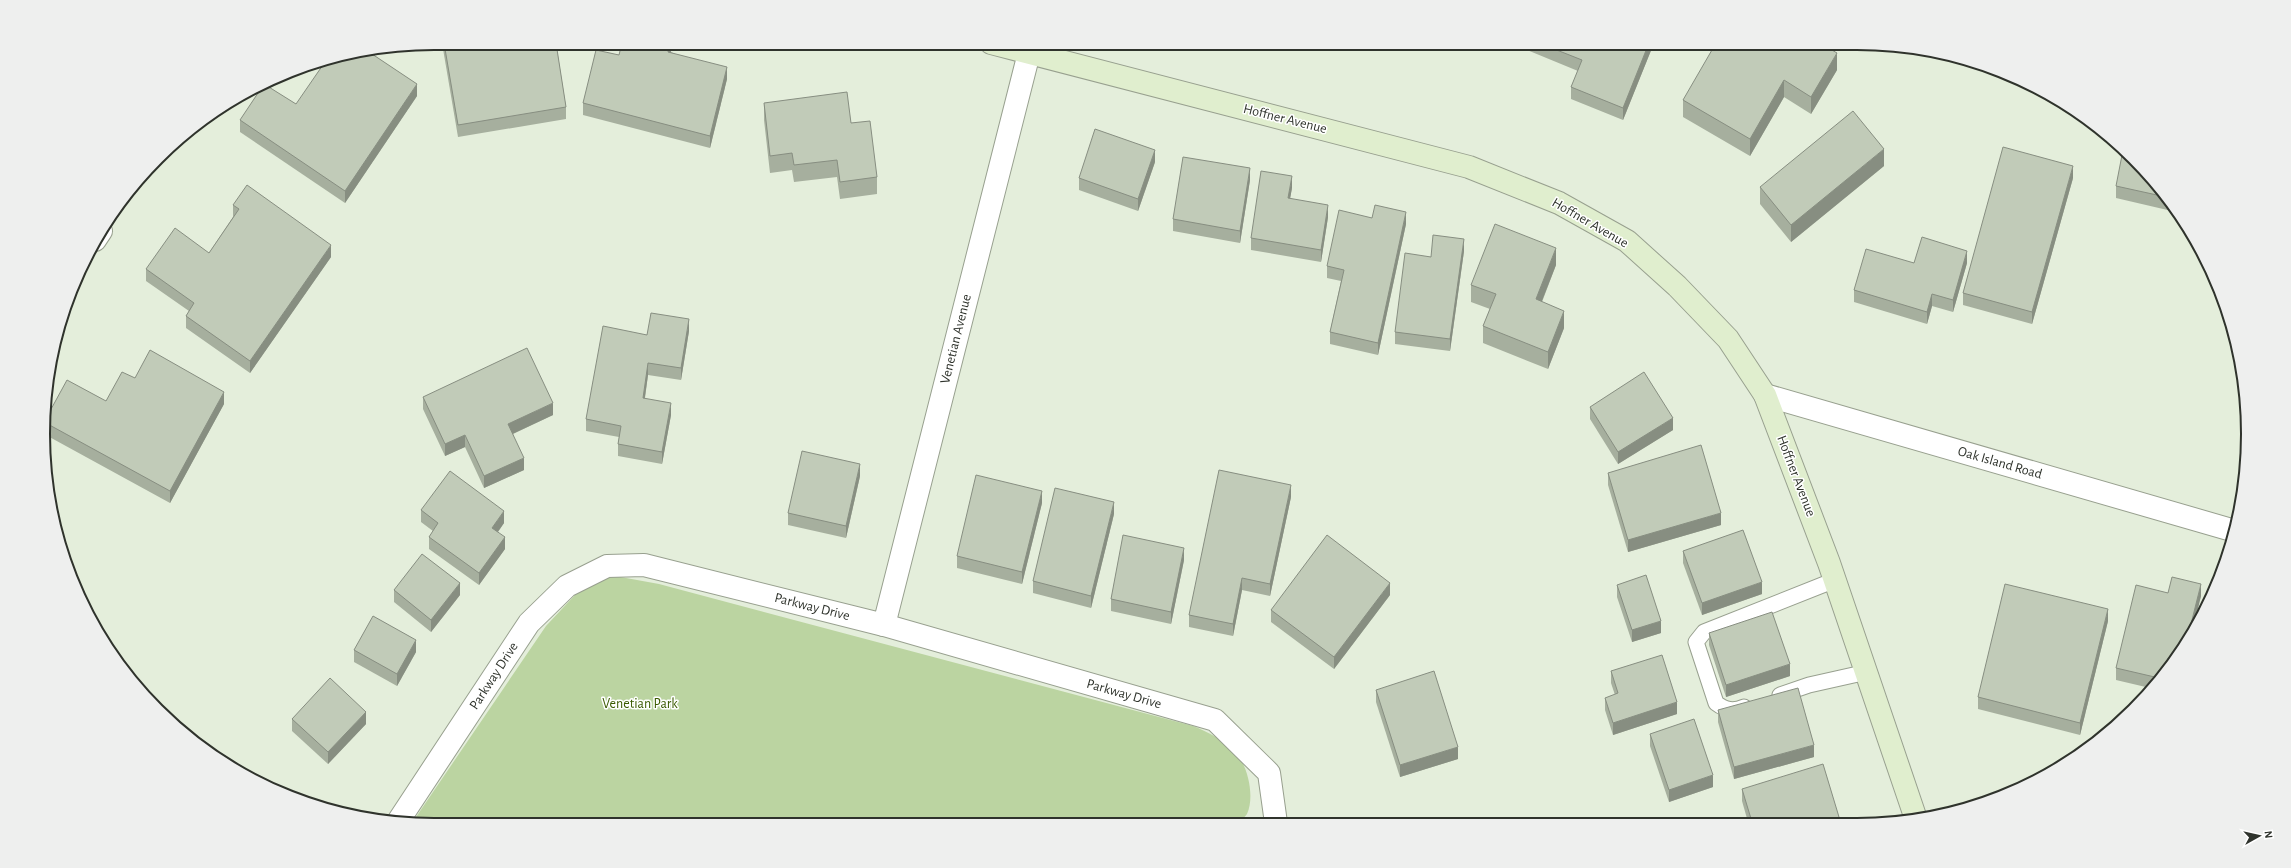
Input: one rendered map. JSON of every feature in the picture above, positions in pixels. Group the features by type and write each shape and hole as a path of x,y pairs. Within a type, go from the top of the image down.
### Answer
{"main road":[{"name":"Hoffner Avenue","path":"1018,50 1469,167 1559,203 1627,241 1676,286 1728,339 1765,395 1835,580 1914,814"}],"street":[{"name":"Venetian Avenue","path":"884,625 1029,53"},
{"name":"Oak Island Road","path":"1765,395 2229,529"},
{"name":"Parkway Drive","path":"401,816 529,623 567,586 607,566 644,565 884,625 1215,720 1269,773 1275,818"}],"lane":[{"path":"1835,580 1704,632 1700,636 1696,642 1716,703 1722,708 1731,710 1764,701 1809,685 1867,672"}],"green space":[{"name":"Venetian Park","path":"615,576 659,584 1193,726 1221,740 1240,758 1247,773 1250,790 1247,814 1243,818 416,817 546,626 575,595 594,581"}],"building":[{"path":"445,50 557,50 566,107 458,125"},
{"path":"596,50 619,55 620,50 668,50 668,52 727,67 710,136 583,103"},
{"path":"1557,50 1646,50 1623,108 1571,87 1582,60"},
{"path":"1712,50 1832,50 1837,53 1811,97 1784,80 1750,139 1683,100"},
{"path":"373,55 417,84 345,191 240,120 258,93 269,87 296,104 322,67 359,57"},
{"path":"847,92 851,123 870,121 877,177 840,182 837,160 794,165 792,153 770,156 764,103"},
{"path":"1853,111 1884,149 1791,225 1760,187"},
{"path":"1095,129 1155,150 1138,199 1079,178"},
{"path":"2003,147 2073,166 2032,312 1963,293"},
{"path":"2122,156 2158,195 2116,186"},
{"path":"1183,157 1250,168 1240,231 1173,219"},
{"path":"1261,171 1292,176 1288,198 1328,205 1321,250 1251,238"},
{"path":"247,185 331,245 250,361 186,316 194,303 146,269 175,228 209,253 239,209 233,205"},
{"path":"1375,205 1406,212 1378,343 1330,332 1344,270 1327,266 1339,210 1372,218"},
{"path":"1495,224 1556,248 1536,299 1564,311 1548,352 1483,326 1496,294 1471,285"},
{"path":"1433,235 1464,239 1450,339 1395,332 1405,253 1431,257"},
{"path":"1922,237 1967,251 1953,300 1932,294 1927,312 1854,290 1866,249 1914,263"},
{"path":"651,313 689,319 681,368 648,363 643,398 671,403 662,452 618,444 621,426 586,419 603,326 647,335"},
{"path":"527,348 553,403 508,424 524,458 484,476 465,435 445,444 423,397"},
{"path":"150,350 224,392 170,491 50,425 51,409 67,380 106,401 122,372 135,378"},
{"path":"1644,372 1673,418 1618,452 1590,407"},
{"path":"1701,445 1721,513 1628,540 1608,473"},
{"path":"802,451 860,464 846,526 788,513"},
{"path":"1219,470 1291,485 1270,584 1242,578 1233,624 1189,615"},
{"path":"450,471 504,511 492,528 505,537 479,573 429,537 438,523 421,510"},
{"path":"976,475 1042,491 1022,572 957,556"},
{"path":"1055,488 1114,502 1091,596 1033,581"},
{"path":"1743,530 1762,582 1702,603 1683,551"},
{"path":"1123,535 1184,548 1171,612 1111,599"},
{"path":"1327,535 1390,583 1334,657 1271,610"},
{"path":"422,554 460,583 431,620 394,590"},
{"path":"1646,575 1661,621 1632,630 1617,585"},
{"path":"2172,577 2201,584 2191,624 2162,668 2154,677 2116,668 2136,585 2168,593"},
{"path":"2005,584 2108,609 2080,723 1978,697"},
{"path":"1772,612 1790,664 1726,685 1709,633"},
{"path":"373,616 416,640 397,674 354,650"},
{"path":"1662,655 1677,702 1613,723 1605,698 1618,693 1611,671"},
{"path":"1434,671 1458,747 1400,765 1376,690"},
{"path":"330,678 366,712 328,752 292,719"},
{"path":"1798,688 1814,745 1734,767 1718,710"},
{"path":"1694,719 1713,775 1669,790 1650,734"},
{"path":"1823,764 1839,817 1751,818 1742,789"}]}
